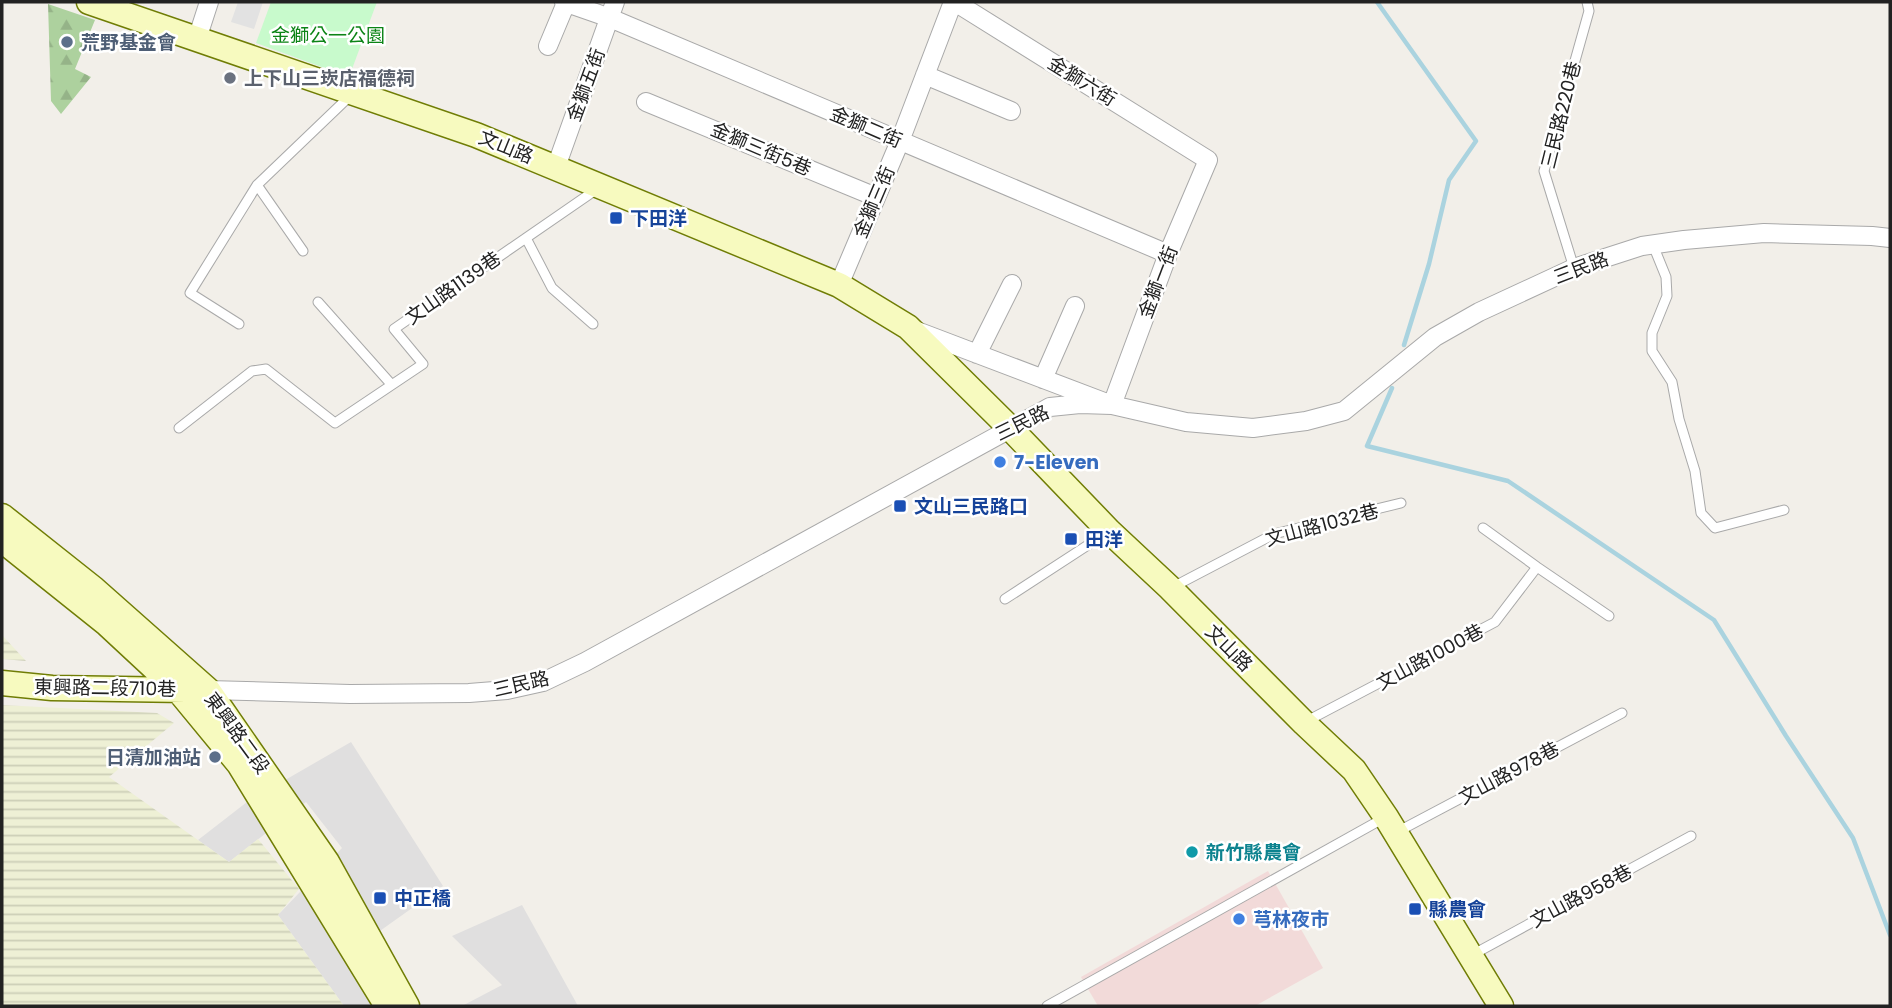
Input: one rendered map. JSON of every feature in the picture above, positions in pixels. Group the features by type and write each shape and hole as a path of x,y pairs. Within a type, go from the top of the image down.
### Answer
{"main road":[{"name":"文山路","path":"89,2 476,135 839,285 908,327 1109,531 1354,770 1501,1006"},
{"name":"東興路二段","path":"2,516 94,589 208,690 327,862 407,1006"},
{"name":"東興路二段","path":"2,540 107,624 178,690 239,764 387,1006"},
{"name":"東興路二段710巷","path":"2,683 52,688 208,690"}],"street":[{"path":"197,39 209,2"},
{"path":"548,46 565,2"},
{"name":"金獅二街","path":"565,2 612,10 900,141 1168,254"},
{"name":"金獅三街","path":"839,285 900,141 954,2"},
{"name":"金獅六街","path":"954,2 1208,160"},
{"name":"金獅五街","path":"556,167 612,10"},
{"path":"925,75 1011,111"},
{"name":"金獅三街5巷","path":"646,102 876,197"},
{"name":"金獅一街","path":"1112,405 1168,254 1208,160"},
{"name":"三民路","path":"208,690 350,694 469,693 507,690 543,682 585,662 1050,407 1112,405 1186,422 1253,428 1306,421 1344,411 1435,337 1479,312 1574,268 1642,246 1764,233 1890,238"},
{"path":"977,354 1012,284"},
{"path":"1043,379 1075,306"},
{"name":"文山路","path":"908,327 1112,405"}],"lane":[{"name":"三民路220巷","path":"1574,268 1544,170 1589,10 1587,2"},
{"path":"239,324 190,293 257,185 354,93"},
{"path":"257,185 303,251"},
{"name":"文山路1139巷","path":"179,428 252,371 266,369 335,423 422,363 394,329 601,187"},
{"path":"526,238 552,288 593,324"},
{"path":"1654,245 1667,277 1667,296 1652,333 1652,351 1672,382 1679,419 1695,471 1701,513 1716,528 1784,510"},
{"path":"318,302 391,384"},
{"name":"文山路1032巷","path":"1170,588 1274,534 1401,503"},
{"path":"1483,528 1609,616"},
{"path":"1005,599 1109,531"},
{"name":"文山路1000巷","path":"1304,723 1495,622 1537,567"},
{"name":"文山路978巷","path":"1047,1006 1390,825 1622,713"},
{"name":"文山路958巷","path":"1470,956 1691,836"}],"shaded area":[{"path":"238,2 263,2 254,29 231,22"},
{"path":"351,742 443,886 349,953 378,1006 344,1006 278,915 342,848 306,802 229,862 198,840 247,802"},
{"name":"芎林夜市","path":"1268,871 1323,968 1255,1006 1098,1006 1081,977"},
{"path":"522,905 578,1006 462,1006 502,985 452,936"}],"green space":[{"name":"金獅公一公園","path":"271,2 377,2 349,77 256,43"},
{"path":"48,4 95,20 75,69 91,77 61,114 51,101"},
{"path":"2,635 26,661 2,659"},
{"path":"2,705 157,713 174,723 109,777 229,862 258,839 299,889 278,915 344,1006 2,1006"}],"waterway":[{"path":"1377,2 1476,141 1449,180 1429,264 1404,345"},
{"path":"1392,388 1367,446 1508,481 1714,620 1853,838 1890,935"}],"place":[{"name":"荒野基金會","path":"67,42"},
{"name":"上下山三崁店福德祠","path":"230,78"},
{"name":"下田洋","path":"616,218"},
{"name":"7-Eleven","path":"1000,462"},
{"name":"文山三民路口","path":"900,506"},
{"name":"田洋","path":"1071,539"},
{"name":"日清加油站","path":"215,757"},
{"name":"新竹縣農會","path":"1192,852"},
{"name":"中正橋","path":"380,898"},
{"name":"縣農會","path":"1415,909"},
{"name":"芎林夜市","path":"1239,919"}]}
